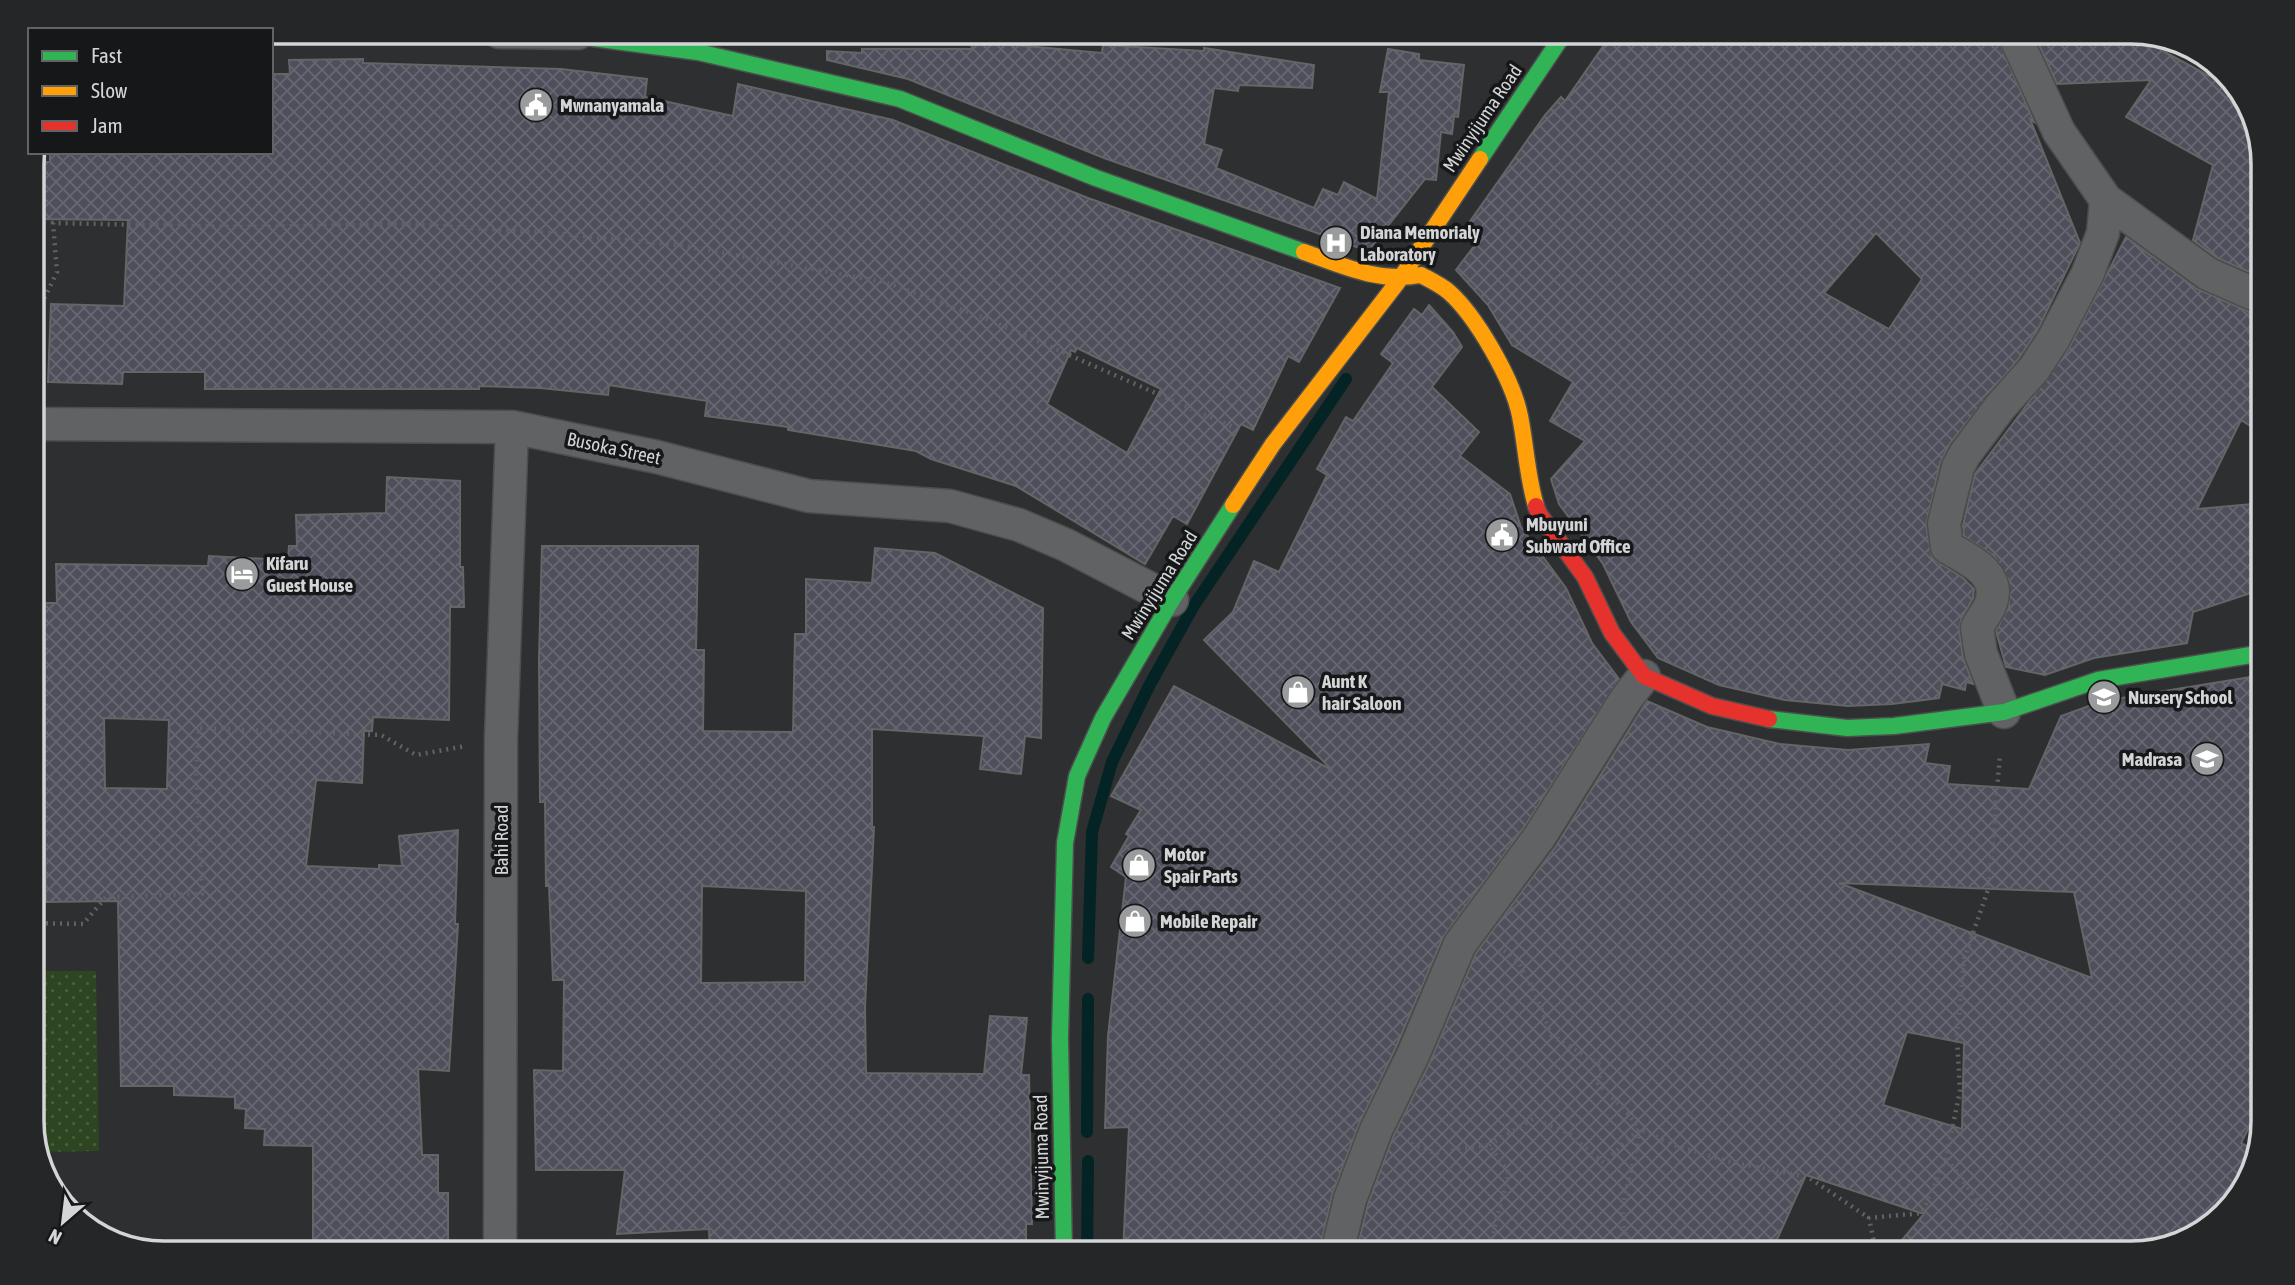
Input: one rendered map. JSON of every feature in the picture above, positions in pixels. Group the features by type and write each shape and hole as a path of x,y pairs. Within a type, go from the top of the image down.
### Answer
{"street":[{"path":"638,44 698,52 900,99 1175,207 1374,276 1400,279 1422,275 1448,291 1471,319 1510,385 1520,415 1529,483 1539,514 1585,577 1612,633 1644,676 1712,706 1782,722 1847,728 2004,712 2098,680 2251,655"},
{"name":"Mwinyijuma Road","path":"1064,1241 1060,1038 1065,844 1077,776 1103,718 1172,600 1273,444 1400,279 1556,44"},
{"path":"2018,44 2059,132 2106,200 2208,274 2251,293"},
{"path":"2004,712 1981,654 1977,628 1989,608 1993,586 1989,576 1980,567 1947,547 1945,516 1965,454 2000,407 2034,369 2088,273 2103,233 2106,200"},
{"name":"Busoka Street","path":"44,424 512,427 657,457 809,496 950,506 1019,525 1066,545 1172,600"},
{"name":"Bahi Road","path":"500,1241 501,739 512,427"},
{"path":"1339,1241 1350,1199 1376,1130 1413,1055 1460,943 1540,836 1626,699 1644,676"}],"path":[{"path":"44,300 57,272 53,223 244,227 409,224 679,245 884,282 985,318 1273,444"},
{"path":"1475,923 1518,962 1538,999 1551,1035 1602,1066 1598,1084 1639,1129 1673,1145 1731,1162 1808,1177 1869,1218 1922,1213 1947,1158 1960,1091 1957,1038 1964,958 1989,887 2004,712"},
{"path":"44,923 83,924 106,897 202,894 196,771 199,728 381,735 416,755 485,745 501,739"},
{"path":"1376,1130 1435,1153 1489,1145 1533,1119 1568,1133 1604,1163 1639,1129"},
{"path":"1626,1241 1624,1191 1638,1152 1639,1129"},
{"path":"1489,1145 1509,1172 1491,1241"},
{"path":"1947,1158 1976,1199 2017,1241"},
{"path":"1869,1218 1874,1241"}],"green space":[{"path":"44,971 96,971 99,1151 48,1152 44,1129"}],"building":[{"path":"971,44 1004,44 1102,53 1103,45 1204,51 1204,48 1314,65 1312,88 1239,85 1238,91 1214,88 1204,144 1222,150 1216,168 1314,208 1323,189 1338,195 1344,182 1377,199 1389,92 1380,92 1388,49 1419,54 1419,60 1464,65 1458,117 1454,116 1452,134 1441,132 1436,180 1425,179 1368,251 1104,158 908,79 827,60 827,51 862,53 862,49 972,49"},
{"path":"1605,44 2000,44 2034,122 2030,119 2080,243 2037,331 2019,358 1950,443 1940,463 1926,526 1932,558 1963,578 1974,589 1973,598 1961,620 1959,630 1963,657 1973,684 1966,682 1965,690 1942,684 1939,698 1892,704 1848,706 1785,700 1719,685 1658,658 1631,622 1603,564 1559,504 1551,479 1585,441 1550,421 1573,382 1512,345 1488,305 1456,270 1475,245 1461,234 1545,115 1561,97 1565,101","holes":["1876,233 1922,279 1889,329 1824,293"]},
{"path":"2039,44 2147,45 2209,76 2210,73 2216,79 2235,104 2249,140 2251,273 2217,258 2193,240 2213,165 2126,117 2151,80 2057,84"},
{"path":"363,59 363,63 561,69 647,79 645,97 733,116 738,84 893,120 1088,198 1340,288 1299,362 1288,356 1253,430 1241,424 1187,524 1173,516 1145,564 1016,486 931,459 916,451 788,430 788,427 705,416 707,401 609,385 608,395 540,388 479,386 479,389 205,389 205,372 123,372 122,384 48,382 51,304 124,306 128,220 44,219 44,170 45,162 50,162 50,154 273,154 273,74 290,74 289,60","holes":["1077,348 1161,389 1127,453 1047,404 1071,350 1075,352"]},
{"path":"2126,237 2197,289 2251,313 2251,328 2248,332 2251,334 2251,426 2241,420 2197,509 2251,504 2251,593 2193,612 2187,643 2094,658 2045,675 2006,667 1996,631 2009,606 2009,580 1994,556 1964,536 1963,525 1975,474 2068,350"},
{"path":"1429,305 1453,332 1462,347 1432,387 1479,432 1460,456 1510,494 1521,527 1566,588 1592,643 1619,679 1525,826 1443,937 1396,1047 1359,1124 1332,1195 1322,1241 1124,1241 1129,1127 1105,1128 1108,1036 1126,877 1111,867 1141,810 1111,796 1174,686 1332,770 1204,640 1233,612 1254,561 1279,572 1327,475 1317,469 1346,417 1353,421 1393,363 1381,354 1414,309 1422,315"},
{"path":"387,477 460,481 460,567 463,567 464,607 450,607 449,720 373,717 372,731 364,731 362,783 316,780 306,866 379,869 379,865 402,866 399,836 458,830 455,924 458,924 449,1071 418,1069 422,1155 438,1155 438,1193 448,1193 448,1241 313,1241 313,1146 264,1145 265,1129 245,1128 246,1109 235,1108 235,1097 174,1095 174,1086 121,1086 118,901 46,902 44,603 57,603 56,564 208,566 209,556 288,560 289,546 297,546 296,515 386,513","holes":["104,718 169,720 167,789 105,788"]},
{"path":"542,546 698,546 696,650 704,650 703,731 793,732 795,634 806,634 806,579 872,583 875,548 935,553 1043,608 1041,738 1025,736 1021,774 980,769 984,736 872,729 874,827 865,1007 866,1073 984,1074 990,1016 1027,1018 1021,1075 1029,1075 1032,1224 1026,1224 1026,1241 710,1241 709,1229 617,1234 625,1170 536,1170 534,1070 563,1071 564,980 553,980 549,886 546,886 545,802 540,802 539,658","holes":["702,886 806,891 805,982 701,983"]},
{"path":"2251,677 2251,1124 2241,1143 2248,1147 2235,1181 2227,1194 2204,1217 2177,1232 2147,1240 1901,1241 1924,1214 1806,1175 1776,1241 1359,1241 1368,1204 1393,1137 1430,1062 1476,953 1556,846 1647,701 1707,727 1780,744 1848,750 1929,744 1925,763 1950,766 1947,784 2029,789 2061,716 2103,701","holes":["1839,883 2074,892 2092,978","1907,1032 1964,1043 1962,1129 1883,1105"]}],"waterway":[{"path":"1088,958 1092,832 1112,762 1149,686 1193,607 1346,379"},
{"path":"1087,1132 1088,999"},
{"path":"1087,1241 1088,1161"}],"traffic: fast":[{"path":"638,44 698,52 900,99 1096,178 1304,252"},
{"path":"1480,159 1557,44"},
{"path":"1064,1241 1060,1038 1065,843 1077,776 1103,718 1172,600 1233,505"},
{"path":"1769,719 1847,728 1894,726 2004,712 2098,680 2251,655"}],"traffic: slow":[{"path":"1233,505 1273,444 1400,279 1480,159"},
{"path":"1304,252 1347,268 1376,275 1421,275 1446,289 1460,303 1502,367 1516,401 1536,506"}],"traffic: jam":[{"path":"1536,506 1585,577 1612,633 1644,676 1712,706 1769,719"}],"place":[{"name":"Mwnanyamala","path":"536,105"},
{"name":"Diana Memorialy Laboratory","path":"1336,243"},
{"name":"Mbuyuni Subward Office","path":"1502,535"},
{"name":"Kifaru Guest House","path":"242,574"},
{"name":"Aunt K hair Saloon","path":"1298,692"},
{"name":"Nursery School","path":"2104,697"},
{"name":"Madrasa","path":"2207,759"},
{"name":"Motor Spair Parts","path":"1139,865"},
{"name":"Mobile Repair","path":"1135,921"}]}
